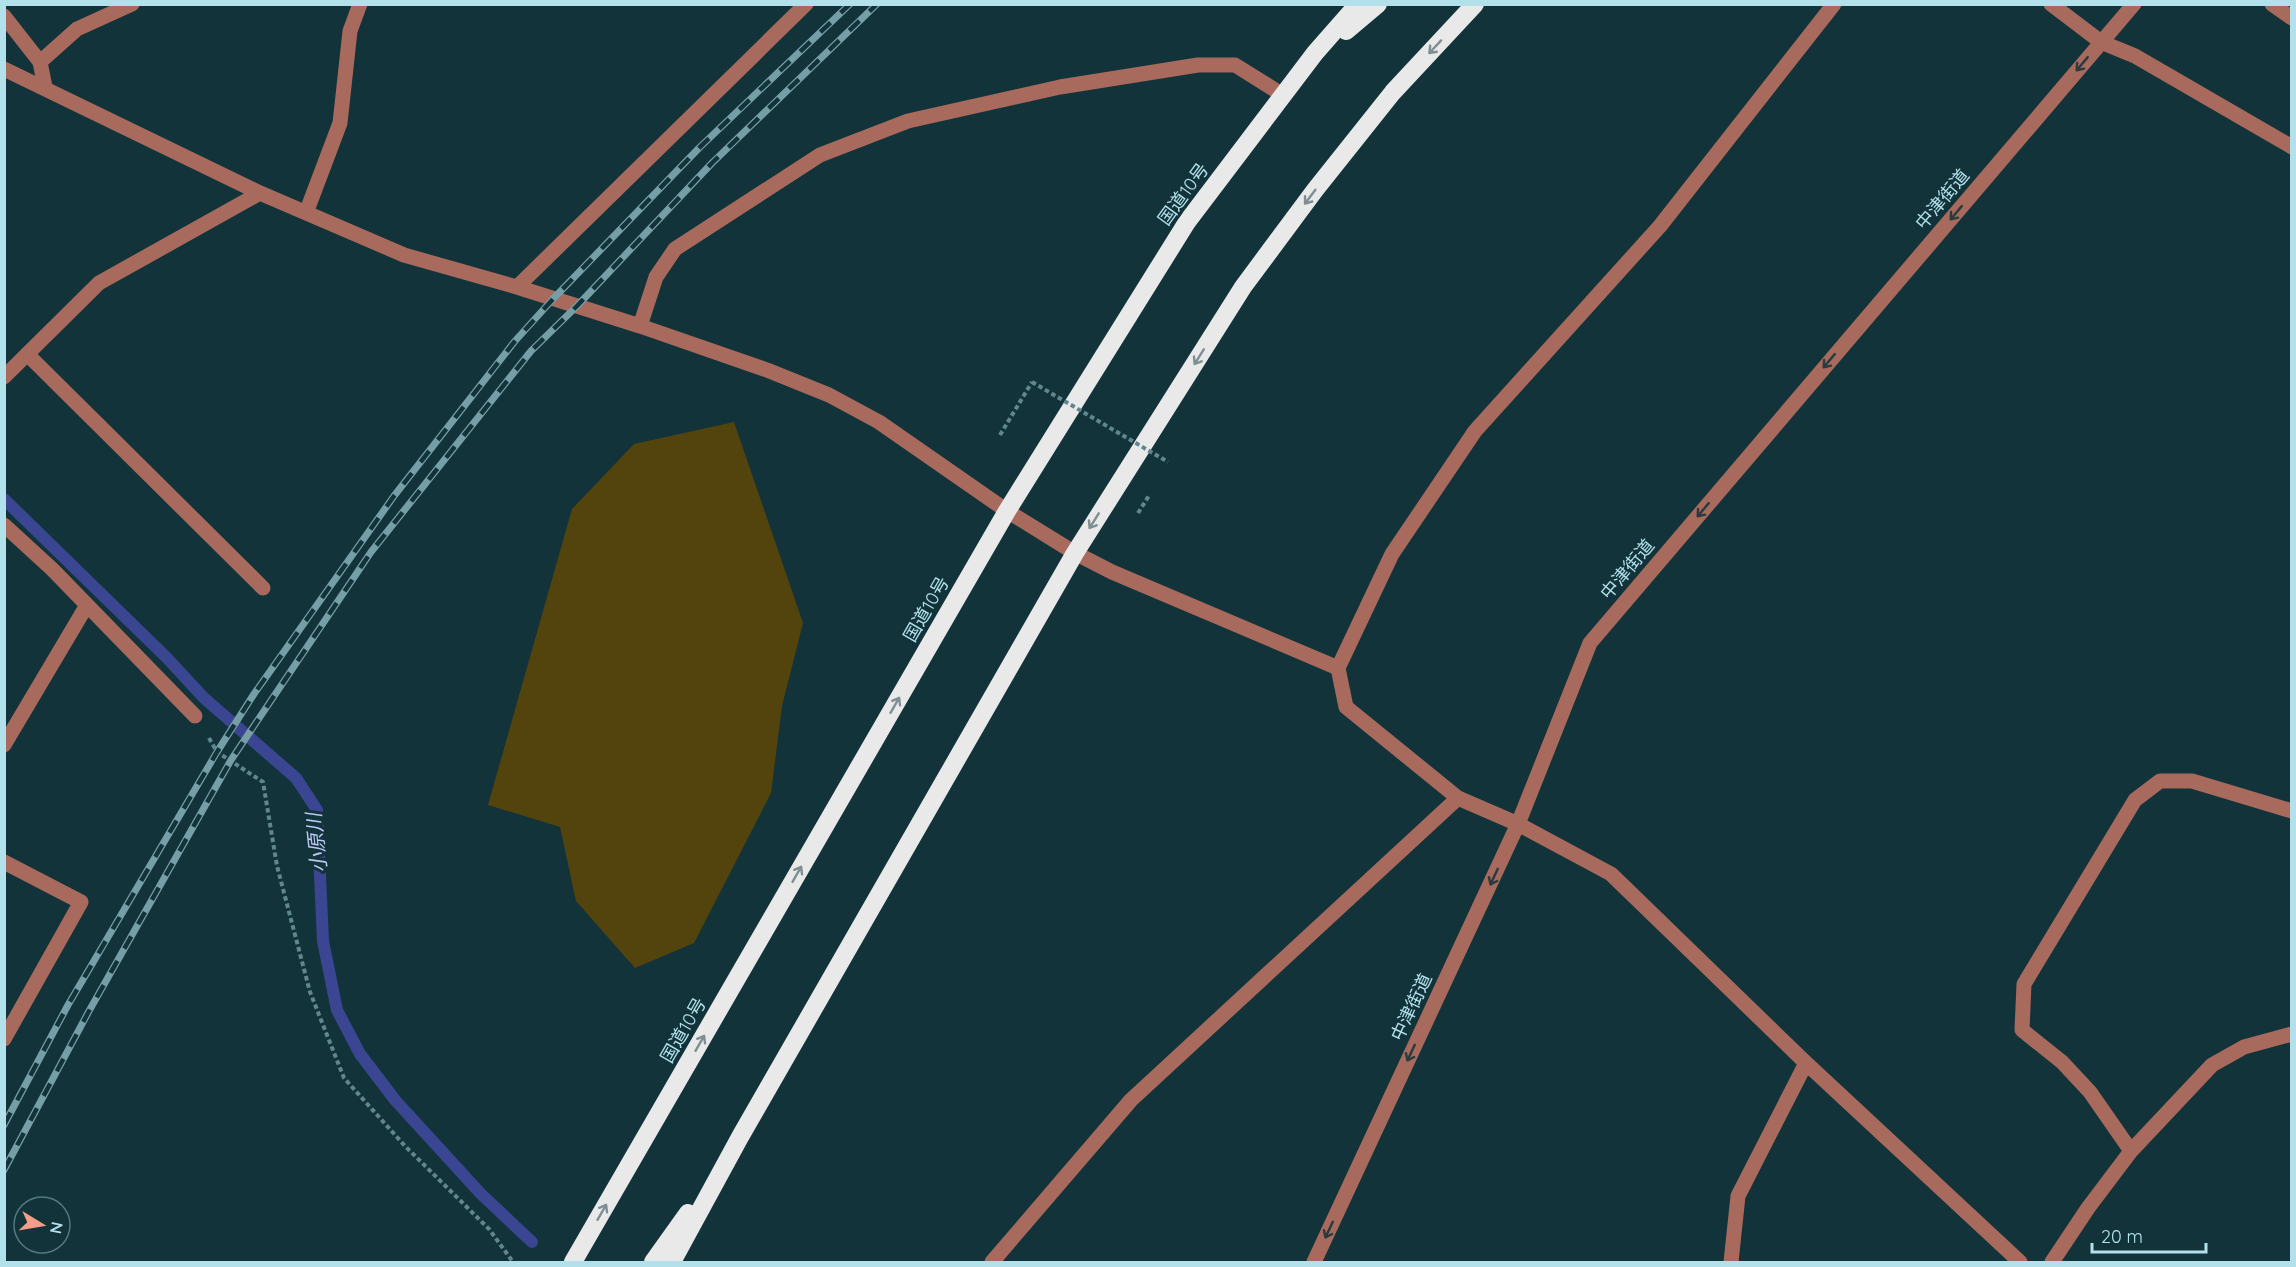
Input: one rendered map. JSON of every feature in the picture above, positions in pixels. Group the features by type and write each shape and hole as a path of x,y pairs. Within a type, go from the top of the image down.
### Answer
{"highway":[{"name":"国道10号","path":"573,1263 1007,511 1187,222 1308,62 1358,4"},
{"path":"1308,62 1378,4"},
{"path":"672,1263 740,1137 1075,553 1256,269 1393,92 1475,4"},
{"path":"653,1263 740,1137"}],"street":[{"path":"40,62 77,29 132,4"},
{"path":"306,213 340,123 350,31 360,4"},
{"path":"517,287 806,4"},
{"path":"1834,4 1660,226 1476,431 1392,554 1338,668 1346,707 1458,798 1518,824 1611,874 1806,1062 2020,1263"},
{"path":"2051,4 2101,42 2135,56 2292,147"},
{"name":"中津街道","path":"1314,1263 1518,824 1590,643 2134,4"},
{"path":"2272,4 2292,18"},
{"path":"4,16 40,62 45,87"},
{"path":"640,326 656,278 675,249 820,155 908,121 1060,87 1198,65 1235,65 1283,95"},
{"path":"4,69 45,87 260,194 404,255 517,287 640,326 767,370 829,395 879,422 1007,511 1075,553 1112,572 1338,668"},
{"path":"4,377 99,283 260,194"},
{"path":"27,354 263,588"},
{"path":"4,525 87,605 195,716"},
{"path":"4,745 87,605"},
{"path":"2132,1151 2090,1092 2062,1062 2022,1030 2024,984 2135,800 2160,782 2192,781 2292,812"},
{"path":"992,1263 1131,1100 1458,798"},
{"path":"4,862 81,902 4,1039"},
{"path":"2052,1263 2088,1208 2132,1151 2212,1065 2244,1047 2292,1034"},
{"path":"1731,1263 1738,1196 1806,1062"}],"path":[{"path":"1000,435 1032,382 1168,462"},
{"path":"195,716 217,752 263,782 277,866 310,992 344,1078 405,1146 489,1229 513,1263"}],"shaded area":[{"path":"734,422 803,623 782,706 771,793 694,943 635,968 576,901 560,827 488,805 572,509 634,444"}],"waterway":[{"name":"小原川","path":"4,499 167,658 204,698 296,778 317,810 323,941 337,1010 360,1054 395,1100 481,1194 532,1242"}],"railway":[{"path":"4,1125 68,1005 217,752 254,694 394,496 515,341 553,299 699,148 850,4"},
{"path":"4,1170 89,1011 231,760 371,552 531,351 577,306 712,163 877,4"}]}
